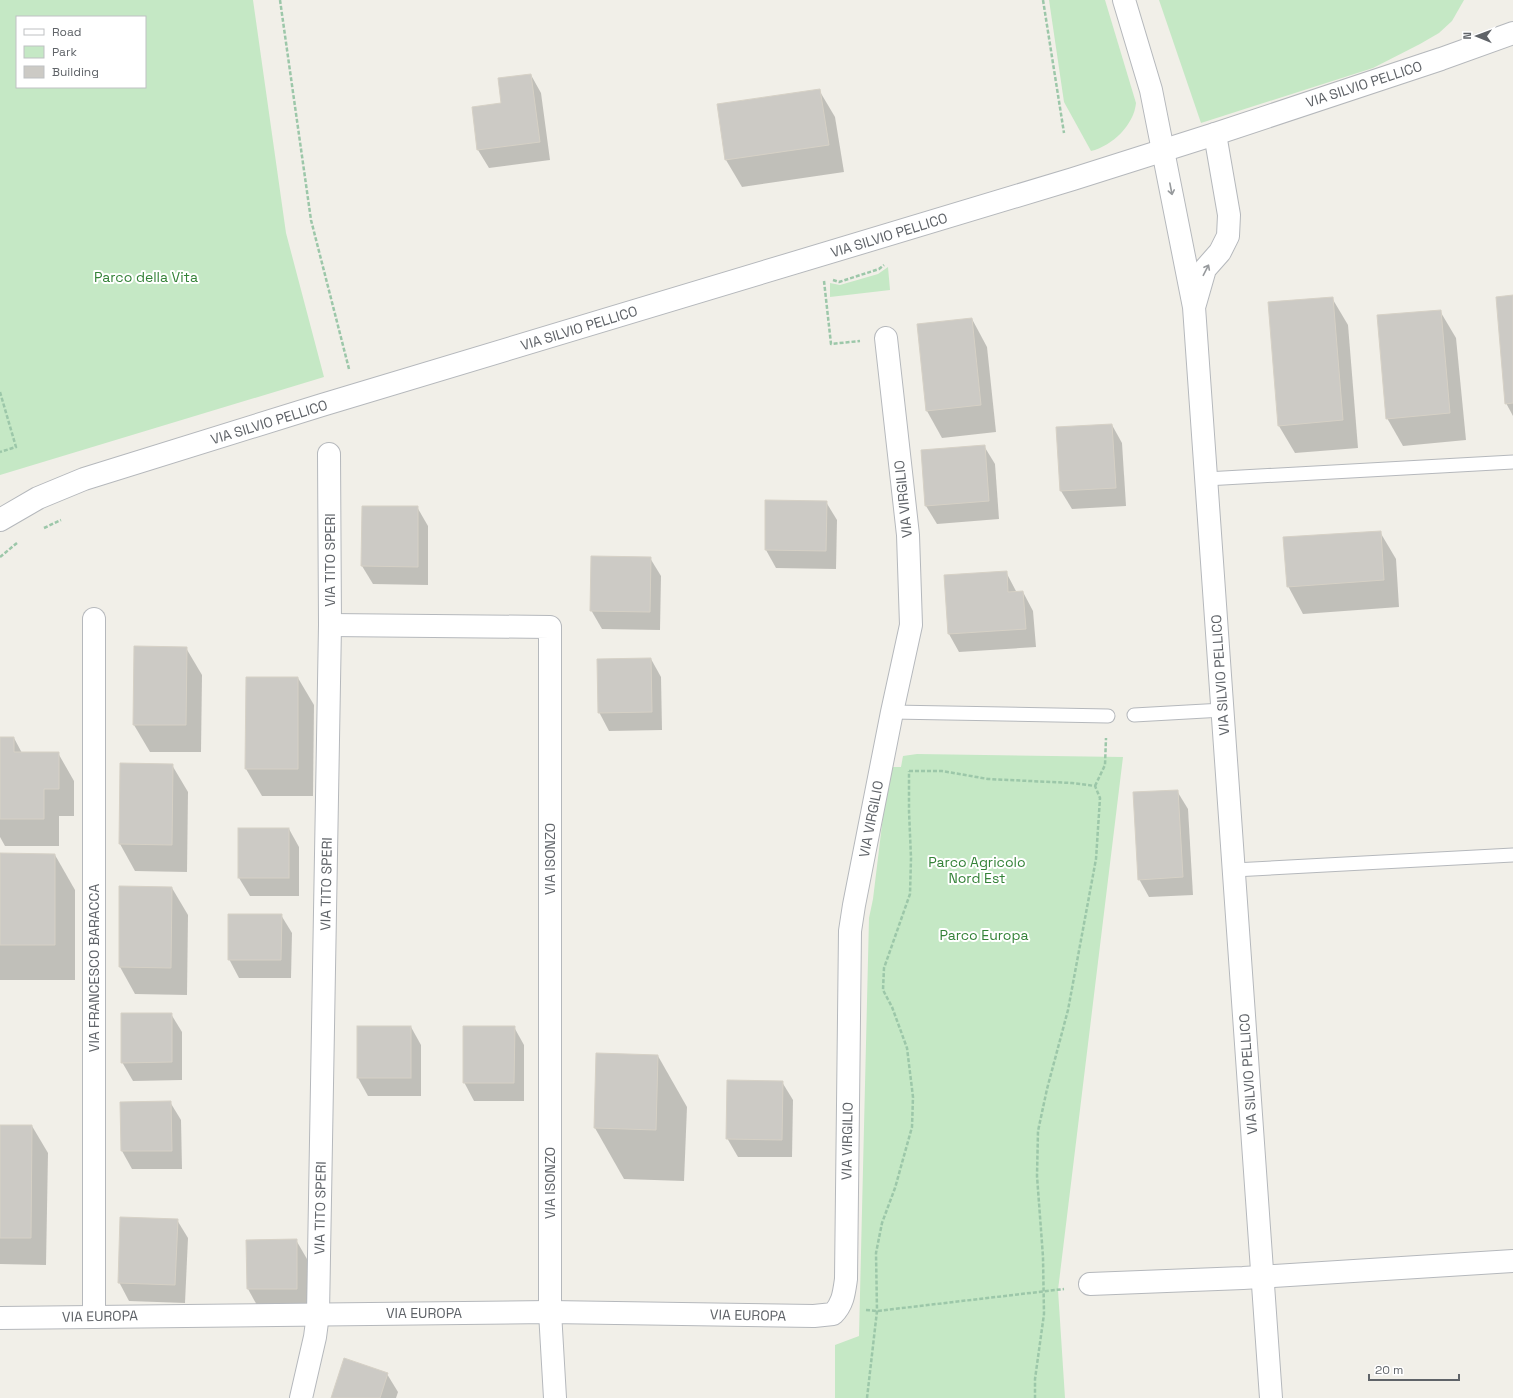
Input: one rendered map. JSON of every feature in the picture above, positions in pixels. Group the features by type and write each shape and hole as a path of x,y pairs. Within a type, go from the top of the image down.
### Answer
{"street":[{"name":"VIA SILVIO PELLICO","path":"1124,0 1151,90 1194,307 1272,1398"},
{"name":"VIA SILVIO PELLICO","path":"0,520 38,498 84,479 1164,150 1441,59 1513,33"},
{"name":"VIA SILVIO PELLICO","path":"1194,307 1205,269 1220,252 1228,236 1229,215 1215,134"},
{"name":"VIA VIRGILIO","path":"842,1302 846,1279 850,931 892,712 912,625 908,535 886,338"},
{"name":"VIA TITO SPERI","path":"301,1398 315,1337 318,1314 330,625 329,454"},
{"name":"VIA FRANCESCO BARACCA","path":"94,619 94,1316"},
{"name":"VIA ISONZO","path":"330,625 550,626 550,1312"},
{"path":"1090,1284 1263,1277 1513,1261"},
{"name":"VIA EUROPA","path":"0,1318 550,1312 814,1316 833,1314 842,1302"},
{"path":"550,1312 555,1398"}],"lane":[{"path":"1206,479 1513,462"},
{"path":"1134,715 1223,710"},
{"path":"892,712 1108,716"},
{"path":"1234,870 1513,855"}],"path":[{"path":"280,0 311,220 356,396"},
{"path":"1043,0 1064,132"},
{"path":"824,278 830,344 886,338"},
{"path":"0,392 16,448 0,452"},
{"path":"1034,1398 1035,1379 1044,1314 1043,1257 1037,1176 1038,1131 1047,1089 1068,1010 1096,860 1100,798 1095,786 1105,765 1108,716"},
{"path":"867,1398 877,1311 876,1253 882,1223 895,1188 912,1127 913,1097 907,1048 892,1007 883,990 884,968 910,894 910,763"},
{"path":"910,771 942,771 988,779 1072,783 1095,786"},
{"path":"877,1311 1044,1292 1090,1284"}],"green space":[{"name":"Parco della Vita","path":"0,0 253,0 286,233 324,377 0,475"},
{"path":"1049,0 1105,0 1136,103 1131,119 1121,133 1107,144 1091,151 1064,102"},
{"path":"1159,0 1464,0 1452,21 1439,33 1373,68 1201,123"},
{"path":"888,267 890,290 830,297 830,283 840,285 878,274"},
{"name":"Parco Agricolo Nord Est","path":"917,754 1123,757 1058,1290 1065,1398 835,1398 835,1345 859,1336 869,918 873,899 889,767 901,767 903,756"}],"building":[{"path":"531,74 540,142 477,150 472,107 501,103 498,78"},
{"path":"820,89 829,145 725,160 717,104"},
{"path":"1513,295 1513,403 1505,404 1496,297"},
{"path":"1333,297 1343,420 1278,426 1268,302"},
{"path":"1441,310 1450,413 1386,419 1377,315"},
{"path":"972,318 981,405 926,411 917,324"},
{"path":"1112,424 1116,488 1060,491 1056,427"},
{"path":"985,445 989,501 925,506 921,450"},
{"path":"765,500 827,501 826,551 765,550"},
{"path":"362,506 418,506 418,567 361,566"},
{"path":"1381,531 1384,580 1287,587 1283,537"},
{"path":"591,556 651,557 650,612 590,611"},
{"path":"1007,571 1008,592 1023,591 1026,629 948,634 944,575"},
{"path":"134,646 187,647 186,725 133,725"},
{"path":"651,658 652,712 598,713 597,659"},
{"path":"246,677 298,677 298,769 245,769"},
{"path":"0,737 14,737 14,752 59,752 59,789 44,789 44,819 0,819"},
{"path":"120,763 173,764 172,845 119,844"},
{"path":"1178,790 1183,877 1138,880 1133,792"},
{"path":"238,828 289,828 289,878 238,878"},
{"path":"0,853 55,854 55,945 0,945"},
{"path":"119,886 172,887 171,968 119,967"},
{"path":"228,914 282,914 281,960 228,960"},
{"path":"121,1013 172,1013 172,1062 121,1063"},
{"path":"357,1026 411,1026 411,1078 357,1078"},
{"path":"463,1026 515,1026 514,1083 463,1083"},
{"path":"596,1053 658,1055 656,1130 594,1128"},
{"path":"727,1080 783,1081 782,1140 726,1139"},
{"path":"171,1101 172,1151 121,1151 120,1102"},
{"path":"0,1125 32,1125 31,1238 0,1238"},
{"path":"120,1217 178,1219 175,1285 118,1283"},
{"path":"297,1239 297,1289 247,1289 246,1240"},
{"path":"344,1358 388,1373 380,1398 331,1398"}],"park label":[{"name":"Parco Europa","path":"984,935"}]}
